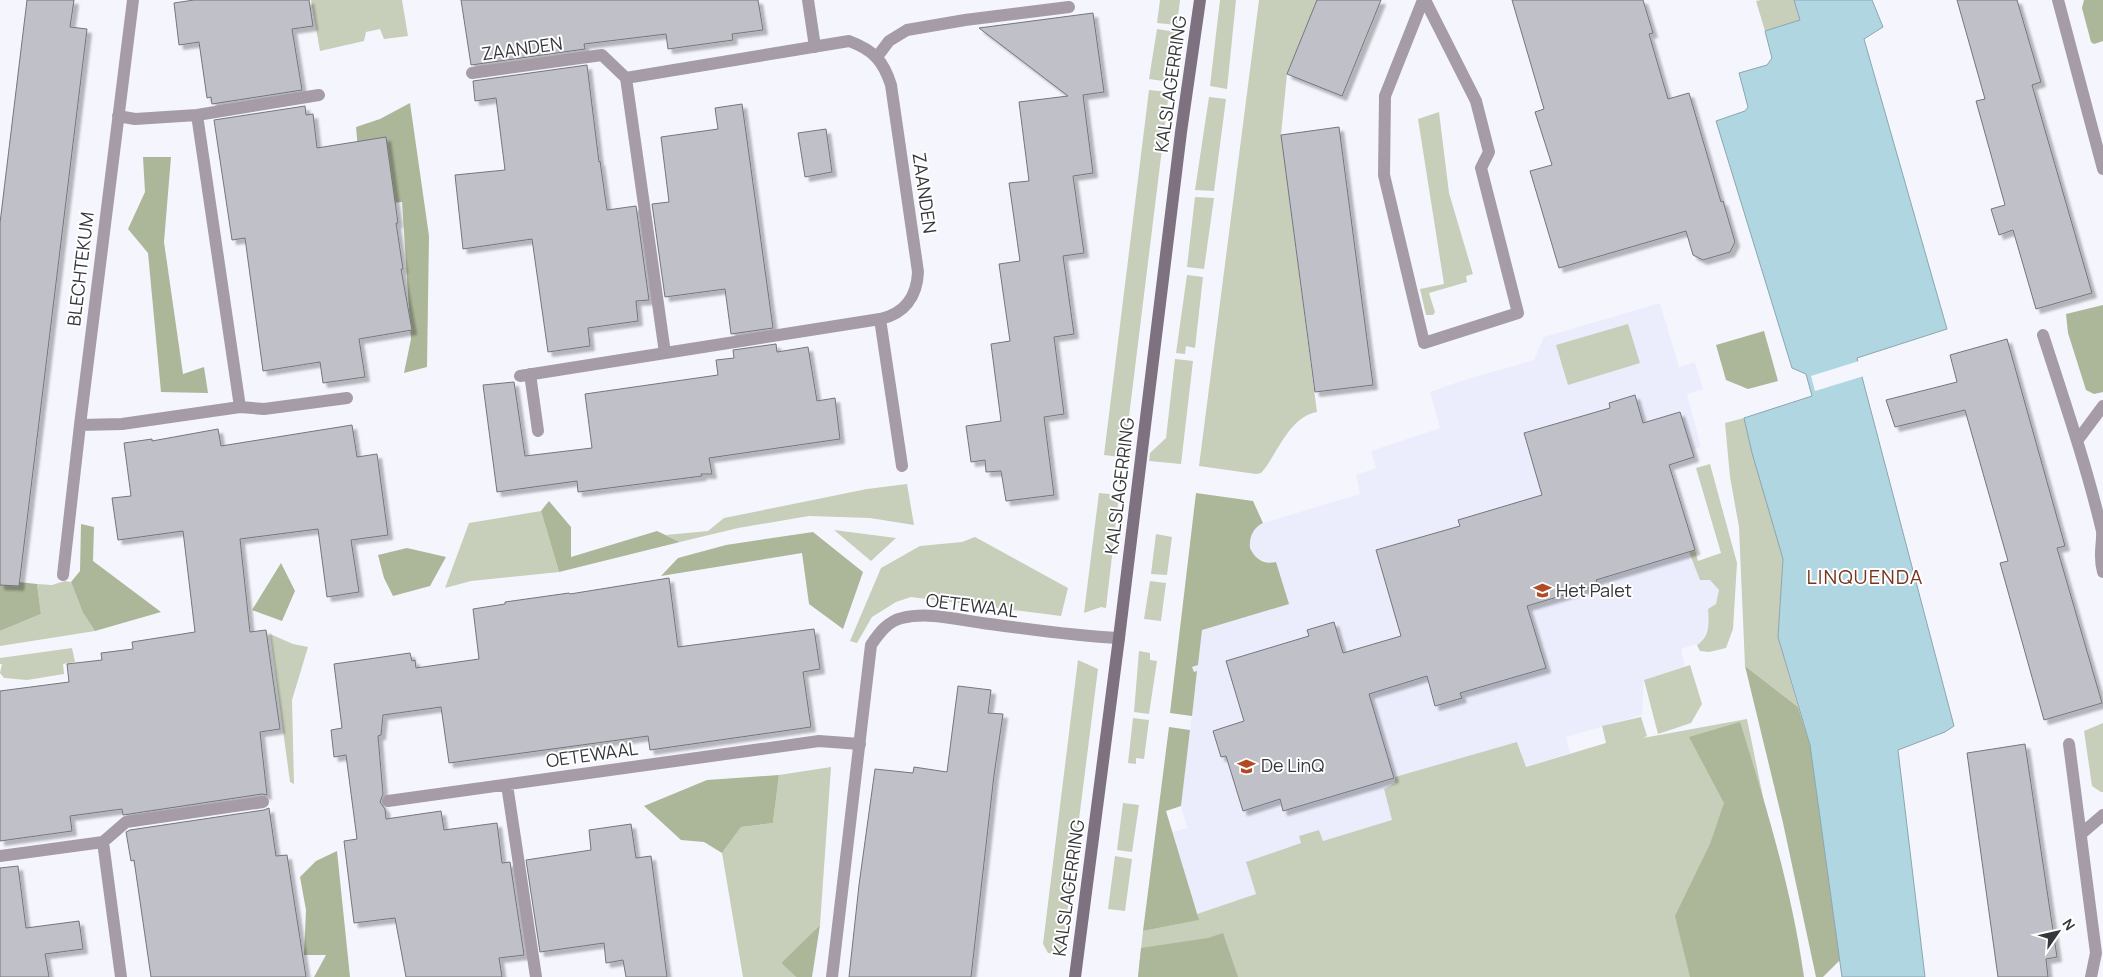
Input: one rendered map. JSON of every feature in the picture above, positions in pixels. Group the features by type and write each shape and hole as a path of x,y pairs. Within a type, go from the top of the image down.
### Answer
{"street":[{"name":"BLECHTEKUM","path":"63,575 133,0"},
{"path":"808,0 815,47"},
{"name":"KALSLAGERRING","path":"1075,977 1181,132 1200,0"},
{"path":"1424,0 1476,101 1489,152 1481,168 1518,314 1424,343 1384,175 1385,96 1424,0"},
{"path":"2058,0 2103,169"},
{"path":"877,57 889,41 907,30 965,20 1069,7"},
{"name":"ZAANDEN","path":"472,73 602,55 626,78 849,41 864,47 877,57 886,70 891,84 918,272 914,294 908,304 890,317 880,319 525,375 538,432"},
{"path":"626,78 665,353"},
{"path":"118,116 134,119 197,115 318,96"},
{"path":"197,115 240,407"},
{"path":"880,319 902,466"},
{"path":"2043,335 2078,441 2103,534 2099,560 2103,572"},
{"path":"80,425 122,424 240,407 264,409 347,398"},
{"path":"2078,441 2103,406"},
{"name":"OETEWAAL","path":"832,977 871,645 880,631 892,622 911,617 933,616 1066,635 1119,638"},
{"name":"OETEWAAL","path":"388,801 819,741 860,744"},
{"path":"2069,744 2096,953 2091,977"},
{"path":"507,785 536,977"},
{"path":"0,856 103,842 126,822 263,802"},
{"path":"2080,834 2103,815"},
{"path":"103,842 121,977"}],"shaded area":[{"path":"1660,303 1679,367 1695,362 1703,389 1687,394 1701,447 1692,450 1693,458 1669,465 1695,550 1689,553 1700,579 1710,580 1719,590 1716,604 1708,609 1709,624 1703,640 1700,643 1681,649 1685,666 1644,680 1642,715 1566,737 1570,753 1525,767 1518,742 1395,783 1384,790 1393,820 1323,841 1319,830 1300,836 1301,843 1246,862 1256,894 1197,914 1172,832 1187,828 1181,806 1197,672 1194,672 1192,667 1198,665 1202,630 1271,563 1258,559 1251,552 1249,542 1254,530 1263,523 1360,494 1356,475 1376,468 1371,451 1440,428 1430,392 1534,360 1544,337"}],"green space":[{"path":"311,0 402,0 408,36 384,39 380,29 366,32 364,41 320,51"},
{"path":"1160,0 1180,0 1177,25 1157,23"},
{"path":"1220,0 1236,0 1227,89 1210,86"},
{"path":"1259,0 1317,0 1287,74 1281,135 1317,412 1308,415 1293,426 1266,467 1261,473 1256,474 1199,466"},
{"path":"1794,0 1801,20 1765,31 1756,1"},
{"path":"2084,0 2103,0 2103,41 2094,44 2091,42 2082,8"},
{"path":"1157,29 1176,32 1170,82 1149,79"},
{"path":"1149,90 1169,92 1126,441 1126,445 1130,449 1128,458 1104,455"},
{"path":"1209,97 1226,99 1214,191 1195,190"},
{"path":"410,103 429,236 427,367 404,373 411,339 402,202 363,205 356,127 380,119"},
{"path":"1439,112 1449,193 1473,274 1466,276 1467,282 1429,293 1435,312 1433,315 1426,315 1420,289 1444,284 1418,119"},
{"path":"143,157 171,157 164,242 183,374 204,367 208,393 161,392 148,253 128,229 145,192"},
{"path":"1195,197 1214,198 1204,269 1187,267"},
{"path":"1187,275 1203,277 1195,348 1186,346 1185,354 1176,353"},
{"path":"2103,305 2103,392 2094,394 2086,390 2068,333 2066,314"},
{"path":"1628,324 1640,363 1568,385 1556,345"},
{"path":"1764,331 1778,381 1748,389 1726,380 1716,345"},
{"path":"1175,359 1193,361 1181,464 1149,461 1150,453 1166,438"},
{"path":"1744,418 1783,559 1778,637 1798,707 1745,666 1739,527 1730,477 1725,423"},
{"path":"1710,464 1737,563 1733,629 1726,648 1709,652 1700,651 1697,645 1706,634 1708,609 1716,604 1719,590 1710,580 1700,580 1689,552 1695,550 1698,561 1721,553 1696,468"},
{"path":"907,484 914,525 870,518 809,516 738,528 680,542 666,535 708,531 724,518 867,489"},
{"path":"1099,493 1119,495 1106,608 1101,607 1084,613"},
{"path":"1196,493 1253,501 1263,523 1252,533 1250,548 1260,560 1268,563 1276,562 1289,604 1202,630 1198,665 1192,667 1194,672 1197,671 1192,716 1170,713"},
{"path":"549,501 571,527 571,557 657,531 680,542 559,572 541,511"},
{"path":"541,511 559,572 471,581 445,588 469,523"},
{"path":"81,524 94,527 93,561 161,612 95,631 83,613 71,582 80,571"},
{"path":"834,530 896,538 871,561"},
{"path":"813,532 863,572 843,629 809,604 802,553 661,576 678,558 726,545"},
{"path":"1156,534 1172,537 1167,575 1151,574"},
{"path":"975,537 1068,588 1061,616 911,597 896,602 872,617 857,643 850,641 881,568 920,546 962,542"},
{"path":"407,548 446,557 430,586 393,596 384,578 378,555"},
{"path":"281,563 295,591 282,621 252,610"},
{"path":"0,580 37,584 41,614 0,631"},
{"path":"65,581 71,582 83,613 95,631 0,646 0,631 41,614 37,584 52,585"},
{"path":"1150,581 1166,583 1161,621 1144,619"},
{"path":"270,634 293,644 308,647 292,700 294,784 290,782"},
{"path":"72,648 75,662 63,664 64,674 27,680 4,678 0,673 2,664 0,664 0,658"},
{"path":"1139,651 1150,653 1150,660 1157,661 1149,714 1134,712"},
{"path":"1078,660 1098,669 1062,954 1048,953 1043,944"},
{"path":"1690,665 1702,704 1691,723 1658,734 1644,680"},
{"path":"1745,666 1798,707 1810,745 1840,960 1823,977 1816,977 1783,823"},
{"path":"1641,717 1647,736 1643,738 1747,719 1800,977 1138,977 1143,931 1198,920 1197,914 1256,894 1246,862 1301,843 1299,836 1319,830 1323,841 1392,820 1384,789 1395,783 1395,777 1517,742 1526,767 1606,743 1602,726"},
{"path":"1133,718 1149,720 1144,759 1136,758 1136,764 1128,763"},
{"path":"1740,722 1769,817 1785,880 1793,912 1804,977 1690,977 1675,916 1710,844 1724,803 1689,737"},
{"path":"2103,723 2103,792 2101,792 2092,786 2084,731"},
{"path":"1169,727 1190,730 1181,806 1166,811 1199,920 1143,931"},
{"path":"831,767 820,925 781,963 796,977 743,977 722,853 741,827 773,823 779,775"},
{"path":"779,775 773,823 741,827 722,853 704,842 681,840 644,806 707,780"},
{"path":"1123,803 1139,805 1132,852 1117,850"},
{"path":"337,851 350,977 314,977 326,955 304,955 306,910 300,877 316,861"},
{"path":"1115,856 1132,859 1125,911 1108,909"},
{"path":"820,925 812,977 796,977 781,963"},
{"path":"1223,933 1238,977 1138,977 1141,948 1208,938"}],"water":[{"path":"1794,0 1872,0 1883,27 1864,39 1947,329 1857,358 1954,726 1945,732 1898,750 1925,977 1842,977 1810,745 1778,637 1783,559 1752,453 1744,418 1812,396 1806,374 1792,368 1716,121 1745,111 1748,107 1739,73 1767,65 1772,58 1765,31 1800,20"}],"pier":[{"path":"1859,361 1864,376 1815,391 1811,376"}],"building":[{"path":"27,0 74,0 70,27 87,29 19,586 0,585 0,223"},
{"path":"194,0 309,0 313,26 292,29 302,90 212,104 211,97 207,98 199,42 179,45 174,3"},
{"path":"461,0 758,0 763,30 732,34 733,40 668,49 666,34 584,44 585,49 471,65"},
{"path":"1317,0 1381,0 1342,96 1287,74"},
{"path":"1512,0 1643,0 1653,33 1649,34 1668,99 1689,93 1721,202 1723,201 1735,242 1730,252 1703,260 1693,255 1686,231 1559,268 1530,171 1552,165 1535,112 1544,109"},
{"path":"1957,0 2017,0 2041,82 2032,85 2092,293 2036,309 2013,230 1999,235 1991,209 2005,205 1976,101 1985,99"},
{"path":"1093,13 1104,92 1083,95 1093,173 1073,176 1084,253 1063,256 1074,334 1054,337 1064,414 1044,417 1054,495 1006,501 1001,471 986,472 985,460 971,462 966,426 1001,421 991,344 1010,341 999,264 1020,261 1009,183 1029,181 1019,102 1068,96 979,28"},
{"path":"587,65 607,210 636,206 649,300 636,301 638,321 588,328 590,346 548,352 532,239 463,249 455,175 505,170 496,98 475,101 473,81"},
{"path":"742,104 773,328 731,334 725,289 665,297 652,204 669,202 661,137 718,129 715,108"},
{"path":"305,106 306,115 313,114 317,148 386,137 398,223 396,223 403,269 401,269 412,330 359,339 365,377 323,383 320,362 263,371 245,238 232,240 214,120"},
{"path":"1339,127 1373,385 1315,392 1281,135"},
{"path":"826,129 832,172 805,177 798,133"},
{"path":"2007,339 2065,546 2057,548 2102,703 2044,720 2000,563 2008,561 1965,410 1895,427 1886,400 1957,382 1950,355"},
{"path":"776,344 777,352 808,347 817,401 835,398 840,439 709,458 712,474 701,474 702,476 578,492 577,481 497,492 483,385 514,382 525,456 592,448 585,394 718,375 716,360 734,358 733,350"},
{"path":"1635,395 1643,423 1680,412 1694,457 1669,465 1695,550 1596,580 1598,585 1527,606 1546,668 1460,693 1462,698 1435,706 1427,676 1369,694 1394,778 1283,811 1280,799 1243,811 1226,756 1221,757 1213,731 1244,721 1226,661 1309,636 1307,630 1334,622 1343,653 1401,636 1376,550 1460,526 1458,520 1542,495 1524,433 1610,408 1609,403"},
{"path":"352,425 357,457 377,454 388,535 351,540 359,592 327,597 318,529 240,539 250,632 266,630 280,729 260,732 267,795 262,794 123,815 122,809 70,816 72,831 0,841 0,691 69,682 67,664 102,660 101,653 133,649 132,642 195,632 183,531 118,540 112,498 131,496 124,443 152,439 152,441 218,429 221,446"},
{"path":"669,578 678,647 814,629 820,669 803,672 811,727 650,750 648,736 449,763 441,707 383,715 381,735 378,736 383,794 380,802 385,809 386,819 441,811 444,830 497,823 502,863 510,862 524,955 499,958 502,977 406,977 395,918 354,923 344,841 357,839 346,755 334,757 331,730 342,728 334,664 410,653 412,661 415,660 416,668 479,659 473,609 505,604 505,602"},
{"path":"958,686 991,690 988,713 1003,714 994,775 971,977 849,977 875,769 913,773 914,767 947,772"},
{"path":"2025,744 2057,957 2046,959 2048,977 1998,977 1967,753"},
{"path":"269,808 276,856 287,855 306,977 151,977 134,860 131,861 126,832"},
{"path":"631,824 636,858 651,856 667,977 626,977 623,960 606,963 604,943 540,952 526,860 591,850 589,830"},
{"path":"18,866 26,928 79,921 83,949 45,954 49,977 0,977 0,868"}],"place":[{"name":"Het Palet","path":"1542,591"},
{"name":"De LinQ","path":"1247,766"}],"district":[{"name":"LINQUENDA","path":"1865,577"}]}
